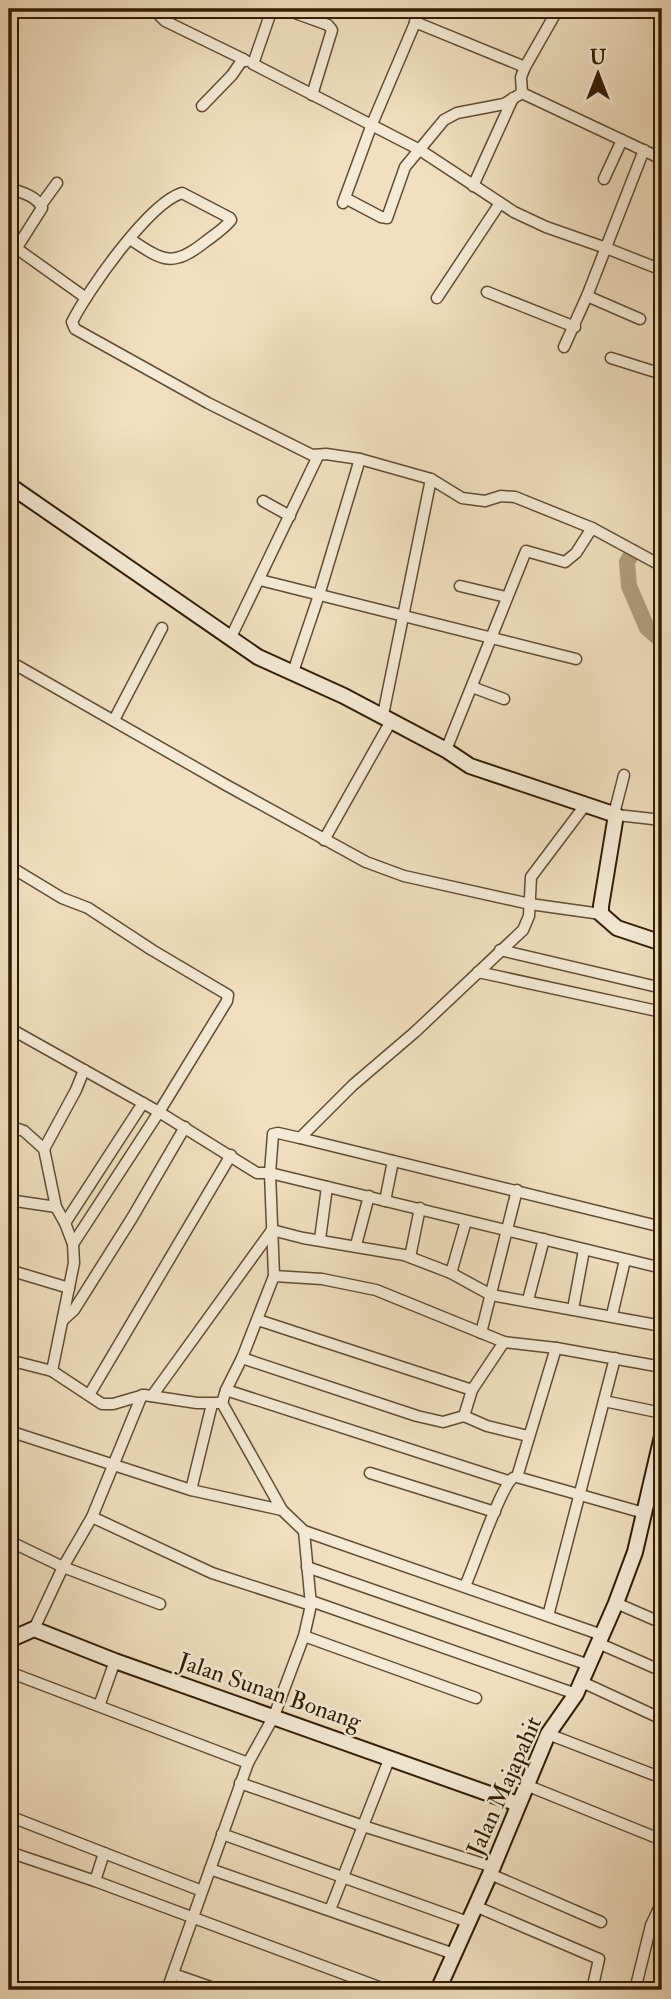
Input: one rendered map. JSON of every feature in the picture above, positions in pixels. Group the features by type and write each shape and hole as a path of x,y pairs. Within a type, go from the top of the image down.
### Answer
{"street":[{"path":"158,9 160,18 420,150 500,203 546,228 662,270"},
{"path":"202,106 248,62 272,9"},
{"path":"284,9 328,25 332,30 313,95"},
{"path":"421,9 372,124 344,200 387,218 401,174 436,128 450,116 504,104 517,95"},
{"path":"473,186 517,95 525,67 558,9"},
{"path":"415,22 525,67"},
{"path":"517,95 662,159"},
{"path":"604,178 621,140"},
{"path":"564,347 575,327 644,150"},
{"path":"9,260 13,246 41,210 41,205 57,183"},
{"path":"9,188 32,197 41,205"},
{"path":"130,239 152,254 178,259 194,251 231,220 186,194 179,193 149,215 130,239 86,298 73,320 75,329 271,436 312,455 326,454 360,460 430,479 462,498 485,500 501,496 515,497 592,528 662,566"},
{"path":"438,298 500,203"},
{"path":"13,246 86,298"},
{"path":"487,292 575,327"},
{"path":"587,296 640,319"},
{"path":"611,358 662,374"},
{"path":"231,637 318,456"},
{"path":"293,672 360,460"},
{"path":"324,840 387,718 403,617 430,479"},
{"path":"9,485 258,657 387,718 478,769 616,815 662,820"},
{"path":"263,501 290,516"},
{"path":"446,750 526,551 565,562 576,553 592,528"},
{"path":"260,580 576,659"},
{"path":"460,586 506,597"},
{"path":"114,720 162,628"},
{"path":"9,661 366,862 404,876 530,904 601,914 617,928 661,937"},
{"path":"472,687 504,699"},
{"path":"601,914 624,775"},
{"path":"300,1138 353,1085 415,1032 523,930 529,916 531,877 586,804"},
{"path":"9,866 62,898 88,908 228,995 227,1001 159,1112 73,1244"},
{"path":"500,950 662,988"},
{"path":"478,972 662,1012"},
{"path":"9,1028 185,1127 257,1173 271,1173 662,1268"},
{"path":"44,1149 85,1070"},
{"path":"65,1223 143,1103"},
{"path":"9,1126 24,1131 44,1149 56,1208 73,1244 74,1263 52,1371"},
{"path":"63,1320 74,1310 185,1127"},
{"path":"191,1490 217,1404 242,1358 274,1276 271,1173 273,1134 300,1138 662,1227"},
{"path":"89,1395 231,1155"},
{"path":"385,1200 393,1161"},
{"path":"320,1239 327,1187"},
{"path":"481,1333 517,1190"},
{"path":"356,1245 369,1196"},
{"path":"9,1200 56,1208"},
{"path":"410,1257 420,1209"},
{"path":"451,1273 466,1221"},
{"path":"272,1230 410,1257 451,1273 491,1295 662,1326"},
{"path":"9,1640 34,1629 63,1567 92,1517 147,1395 272,1230"},
{"path":"528,1300 544,1239"},
{"path":"573,1309 584,1250"},
{"path":"612,1315 625,1260"},
{"path":"9,1270 69,1288"},
{"path":"274,1276 322,1279 376,1290 504,1342 556,1348 662,1367"},
{"path":"258,1320 472,1390"},
{"path":"464,1416 472,1390 504,1342"},
{"path":"466,1586 495,1512 512,1479 556,1348"},
{"path":"242,1358 428,1419 443,1422 464,1416 487,1426 528,1436"},
{"path":"548,1616 615,1358"},
{"path":"9,1360 52,1371 97,1402 108,1404 147,1395 217,1404"},
{"path":"226,1390 512,1479 644,1513"},
{"path":"604,1401 662,1413"},
{"path":"217,1404 282,1510 304,1531 548,1616 662,1671"},
{"path":"9,1431 191,1490 282,1510"},
{"name":"Jalan Majapahit","path":"438,1990 548,1734 579,1688 616,1603 659,1473 662,1436"},
{"path":"370,1473 495,1512"},
{"path":"92,1517 212,1573 579,1688 662,1719"},
{"path":"167,1990 240,1783 274,1716 304,1636 310,1603 304,1531"},
{"path":"9,1541 63,1567 160,1604"},
{"path":"307,1567 589,1665"},
{"path":"616,1603 662,1623"},
{"name":"Jalan Sunan Bonang","path":"34,1629 115,1661 517,1804"},
{"path":"304,1636 476,1698"},
{"path":"9,1654 9,1672 248,1763"},
{"path":"99,1706 115,1661"},
{"path":"548,1734 662,1778"},
{"path":"330,1910 390,1757"},
{"path":"240,1783 491,1871 601,1922"},
{"path":"526,1785 662,1840"},
{"path":"9,1816 202,1891"},
{"path":"222,1834 343,1875 468,1922"},
{"path":"9,1852 95,1881 387,1990"},
{"path":"95,1881 104,1853"},
{"path":"210,1869 454,1954"},
{"path":"635,1990 651,1925 662,1902"},
{"path":"475,1906 599,1959 592,1990"},
{"path":"173,1974 219,1990"}],"waterway":[{"path":"633,552 627,562 629,586 647,628 662,641"}]}
